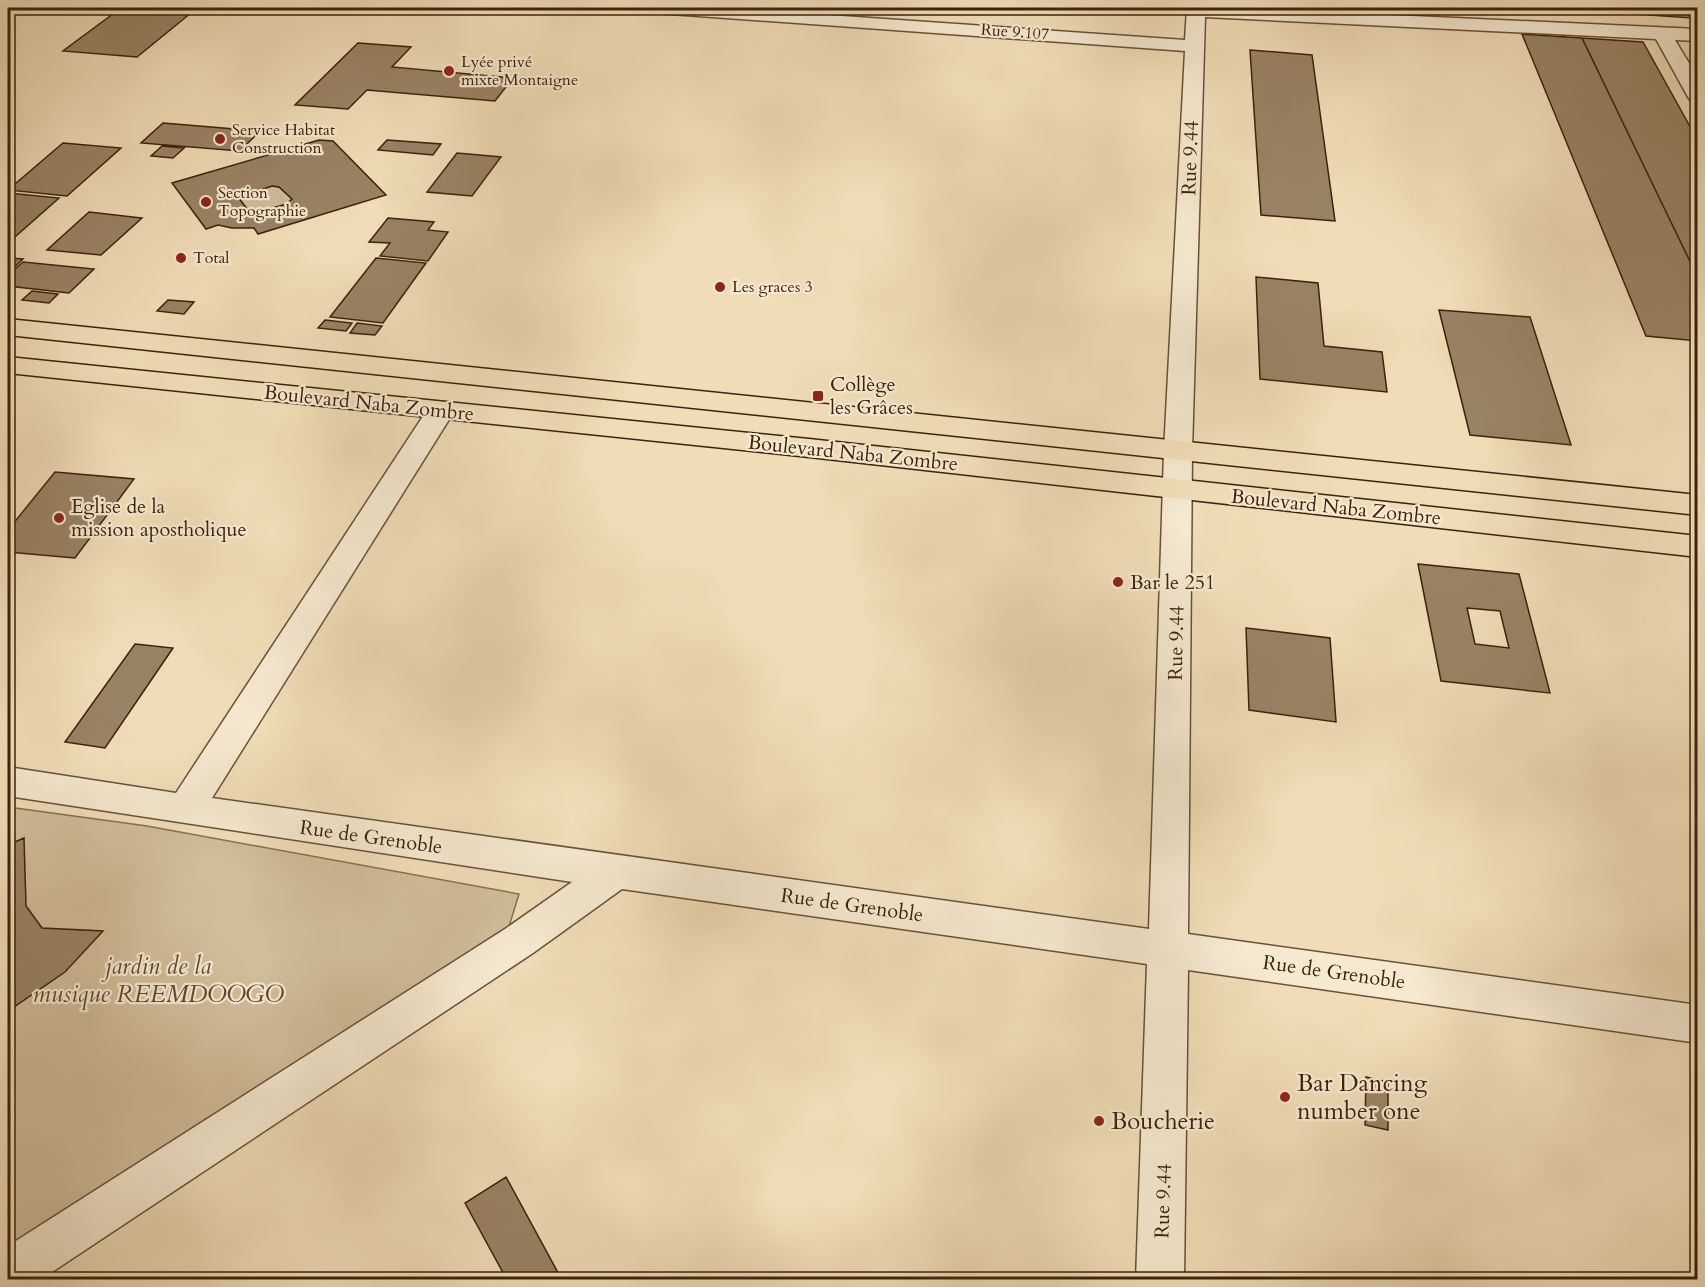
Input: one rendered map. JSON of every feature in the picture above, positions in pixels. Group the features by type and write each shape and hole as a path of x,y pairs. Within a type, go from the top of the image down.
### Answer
{"main road":[{"name":"Boulevard Naba Zombre","path":"8,327 1698,505"},
{"name":"Boulevard Naba Zombre","path":"8,365 809,448 1698,547"}],"street":[{"name":"Rue 9.107","path":"656,8 1035,25 1195,46"},
{"path":"1196,9 1698,35"},
{"name":"Rue 9.44","path":"1160,1280 1179,490 1178,451 1196,9"},
{"path":"1662,33 1698,97"},
{"path":"185,810 441,410"},
{"name":"Rue de Grenoble","path":"8,782 615,873 1168,948 1698,1024"},
{"path":"8,1273 519,941 615,873"}],"green space":[{"path":"272,186 279,187 292,199 276,207 247,209 238,197"},
{"name":"jardin de la musique REEMDOOGO","path":"8,807 147,826 519,894 507,933 8,1255"}],"building":[{"path":"121,8 197,8 137,57 63,51"},
{"path":"1618,8 1684,8 1691,18 1621,13"},
{"path":"1522,34 1582,38 1698,278 1698,341 1646,336"},
{"path":"1582,38 1643,42 1698,141 1698,278"},
{"path":"358,43 411,47 392,67 513,78 495,101 367,90 348,109 295,105"},
{"path":"1250,50 1312,55 1335,221 1261,215"},
{"path":"163,123 260,131 240,151 141,143"},
{"path":"319,140 333,141 386,195 258,234 254,228 232,228 218,225 206,229 172,183","holes":["272,186 279,187 292,199 287,204 265,210 247,209 238,197"]},
{"path":"387,140 441,144 433,155 378,150"},
{"path":"63,143 121,148 67,196 8,190"},
{"path":"162,146 184,148 173,158 151,156"},
{"path":"457,153 501,157 472,196 427,192"},
{"path":"8,193 59,198 8,243"},
{"path":"89,212 142,218 101,255 47,250"},
{"path":"388,218 434,222 428,230 448,232 428,261 380,256 390,243 369,242"},
{"path":"8,258 23,259 8,273"},
{"path":"376,258 426,263 383,323 330,317"},
{"path":"23,262 94,269 69,293 8,286 8,275"},
{"path":"1256,277 1318,283 1324,346 1382,352 1387,392 1260,379"},
{"path":"32,291 58,294 49,303 22,300"},
{"path":"168,300 194,302 184,314 157,311"},
{"path":"1439,310 1530,317 1571,445 1470,435"},
{"path":"325,320 352,323 346,331 318,328"},
{"path":"357,323 382,326 375,335 350,333"},
{"path":"55,472 134,479 75,558 8,552 8,530"},
{"path":"1418,564 1519,574 1550,693 1441,681","holes":["1467,608 1500,611 1509,648 1475,644"]},
{"path":"1246,628 1330,638 1336,722 1249,710"},
{"path":"135,644 173,648 105,748 65,742"},
{"path":"24,838 26,906 42,928 103,931 65,972 8,1011 8,845"},
{"path":"1366,1077 1388,1082 1388,1130 1365,1125"},
{"path":"506,1177 562,1280 507,1280 465,1203"}],"place":[{"name":"Lyée privé mixte Montaigne","path":"449,71"},
{"name":"Service Habitat Construction","path":"220,139"},
{"name":"Section Topographie","path":"206,202"},
{"name":"Total","path":"181,258"},
{"name":"Les graces 3","path":"720,287"},
{"name":"Collège les Grâces","path":"818,396"},
{"name":"Eglise de la mission apostholique","path":"59,518"},
{"name":"Bar le 251","path":"1118,582"},
{"name":"Bar Dancing number one","path":"1285,1097"},
{"name":"Boucherie","path":"1099,1121"}]}
